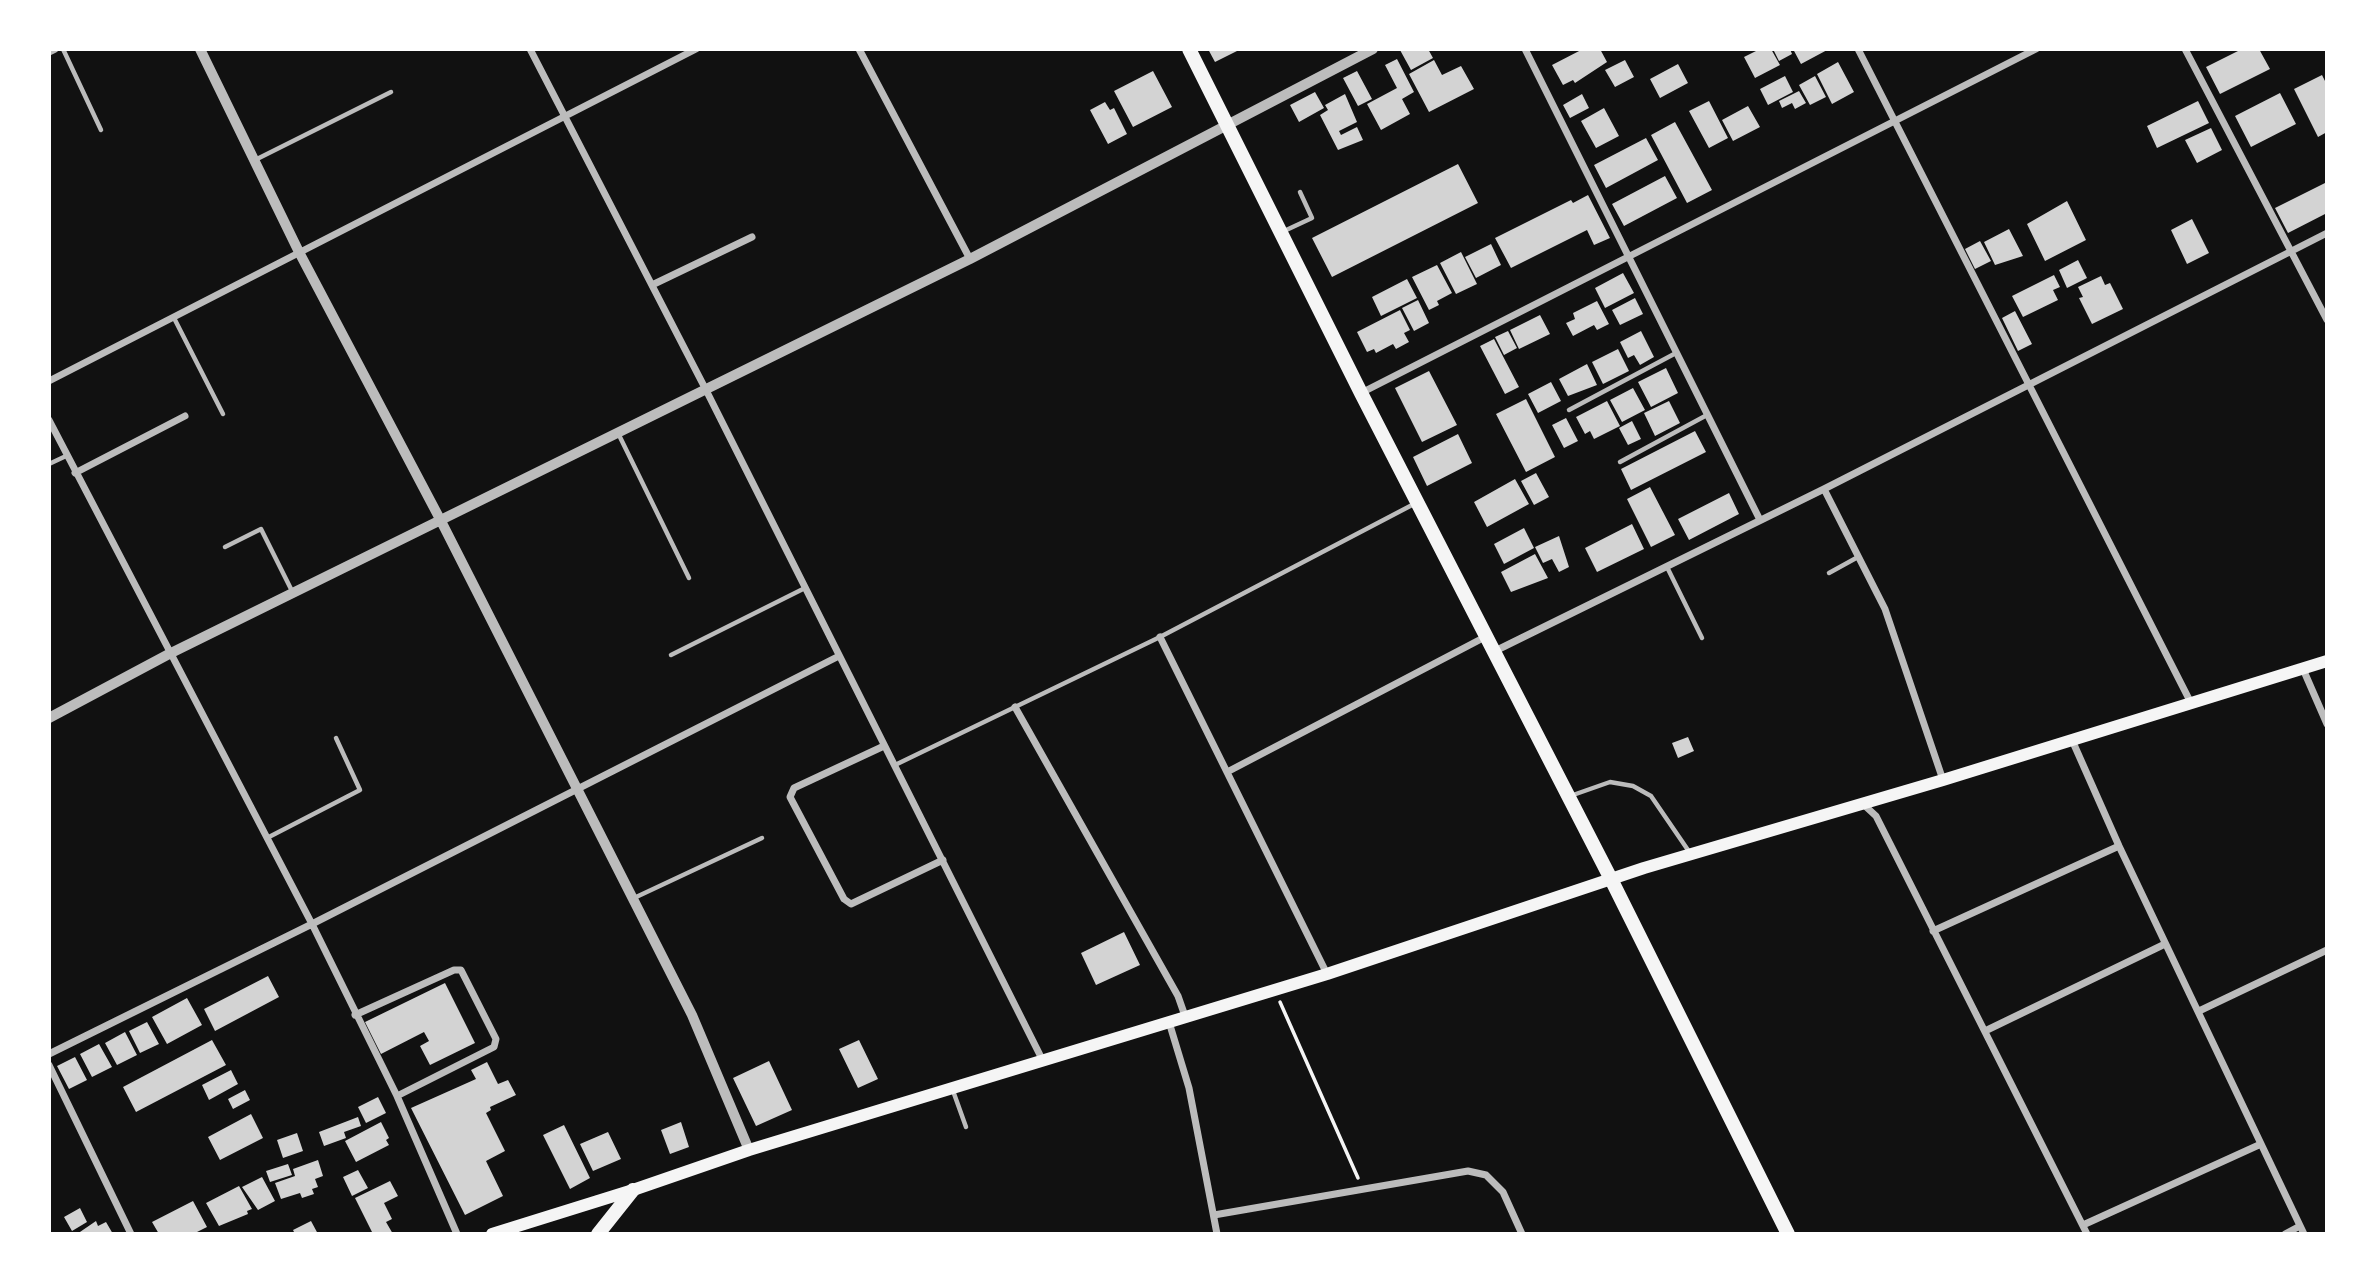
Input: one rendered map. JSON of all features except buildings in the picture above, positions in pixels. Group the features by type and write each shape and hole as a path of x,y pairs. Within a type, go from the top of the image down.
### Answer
{"main road":[{"path":"1189,49 1485,637 1612,881 1788,1234"},
{"path":"492,1234 633,1191 749,1150 1327,974 1691,854 1943,780 2327,661"},
{"path":"598,1234 633,1191"}],"street":[{"path":"49,52 55,49"},
{"path":"201,49 299,252 441,522 692,1015 749,1150"},
{"path":"530,49 706,390 1042,1059"},
{"path":"49,381 696,49"},
{"path":"859,49 970,258"},
{"path":"49,718 169,654 441,522 970,258 1373,49"},
{"path":"1525,49 1760,520"},
{"path":"1858,49 1893,122 2031,384 2191,703"},
{"path":"1361,393 2036,49"},
{"path":"2185,49 2327,320"},
{"path":"1493,652 1824,489 2327,233"},
{"path":"652,285 752,237"},
{"path":"75,473 185,416"},
{"path":"49,420 312,925 397,1096 457,1234"},
{"path":"1824,489 1885,609 1943,780"},
{"path":"1160,637 1327,974"},
{"path":"1228,771 1485,637"},
{"path":"49,1054 312,925 839,656"},
{"path":"2303,669 2327,724"},
{"path":"1015,707 1178,996 1185,1016"},
{"path":"2072,740 2119,846 2302,1230 2285,1234"},
{"path":"884,746 794,788 790,797 844,899 851,904 943,860"},
{"path":"1862,804 1875,816 2087,1234"},
{"path":"1933,931 2119,846"},
{"path":"1985,1031 2165,944"},
{"path":"2199,1011 2327,950"},
{"path":"355,1015 454,970 461,970 496,1039 494,1047 397,1096"},
{"path":"1168,1021 1189,1088 1217,1234"},
{"path":"49,1065 131,1234"},
{"path":"2083,1225 2261,1144"},
{"path":"1214,1215 1457,1171 1479,1172 1503,1192 1522,1234"}],"lane":[{"path":"63,49 101,131"},
{"path":"255,160 391,92"},
{"path":"1281,233 1312,218 1300,192"},
{"path":"174,317 223,414"},
{"path":"1569,410 1677,353"},
{"path":"1620,462 1707,415"},
{"path":"618,432 689,578"},
{"path":"49,464 66,456"},
{"path":"895,765 1160,637 1417,502"},
{"path":"225,547 261,530 294,593"},
{"path":"1829,573 1859,557"},
{"path":"1667,566 1702,638"},
{"path":"671,655 806,588"},
{"path":"266,838 360,790 336,738"},
{"path":"1569,797 1610,782 1633,786 1651,796 1691,854"},
{"path":"633,898 762,838"},
{"path":"952,1087 966,1127"}],"path":[{"path":"1279,1000 1363,1188"}]}
